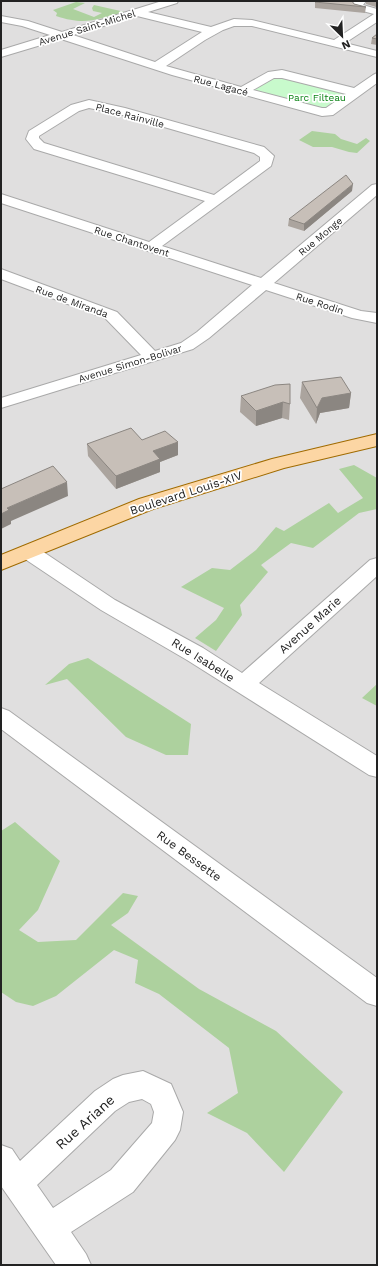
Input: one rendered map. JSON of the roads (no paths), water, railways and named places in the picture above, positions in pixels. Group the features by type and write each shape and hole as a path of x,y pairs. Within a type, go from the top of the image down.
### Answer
{"main road":[{"name":"Boulevard Louis-XIV","path":"1,563 146,504 279,463 377,440"}],"street":[{"name":"Avenue Saint-Michel","path":"1,54 58,35 173,1"},
{"path":"360,1 357,4 359,7 377,12"},
{"path":"135,12 212,31"},
{"path":"336,44 377,17"},
{"name":"Rue Lagacé","path":"1,19 24,23 156,67 322,112 329,112 377,77"},
{"path":"156,67 212,31 228,23 245,22 377,54"},
{"path":"244,90 272,74 282,74 356,93"},
{"name":"Place Rainville","path":"151,247 217,200 266,163 267,156 259,150 121,111 89,104 75,108 33,134 32,138 39,146 217,200"},
{"name":"Rue Monge","path":"264,284 377,188"},
{"name":"Rue Chantovent","path":"1,198 264,284"},
{"name":"Rue de Miranda","path":"1,274 111,315 151,356"},
{"name":"Rue Rodin","path":"264,284 358,315 377,318"},
{"name":"Avenue Simon-Bolivar","path":"1,403 151,356 188,346 264,284"},
{"name":"Rue Isabelle","path":"30,552 108,605 195,654 242,685 377,768"},
{"name":"Avenue Marie","path":"242,685 377,565"},
{"name":"Rue Bessette","path":"3,722 377,994"},
{"name":"Rue Ariane","path":"50,1228 122,1181 165,1130 169,1112 161,1094 143,1085 123,1089 9,1171 75,1265"}],"park label":[{"name":"Parc Filteau","path":"317,97"}]}
